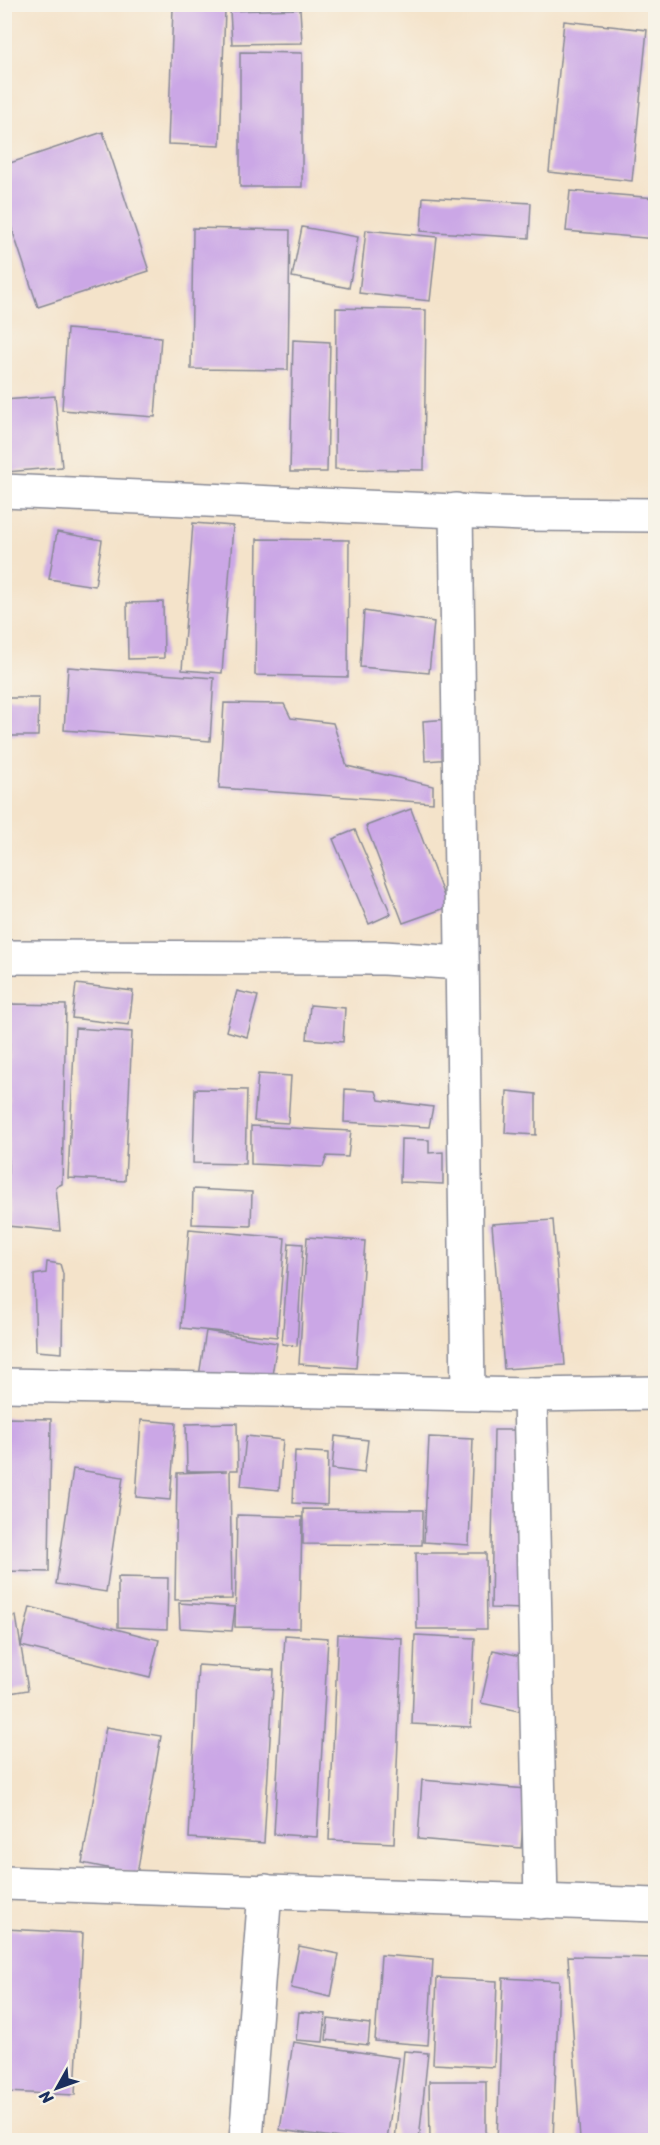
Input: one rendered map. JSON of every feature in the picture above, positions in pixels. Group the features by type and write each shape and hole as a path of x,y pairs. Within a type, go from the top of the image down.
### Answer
{"street":[{"path":"4,491 456,510 656,515"},
{"path":"456,510 468,1393"},
{"path":"4,957 384,958 462,963"},
{"path":"4,1385 530,1395 656,1393"},
{"path":"530,1395 541,1902"},
{"path":"4,1882 656,1905"},
{"path":"246,2140 266,1891"}],"building":[{"path":"173,8 225,10 220,146 168,144"},
{"path":"300,9 302,43 232,44 230,11"},
{"path":"564,21 647,30 632,181 549,172"},
{"path":"240,52 302,53 302,187 240,187"},
{"path":"103,132 149,271 38,307 4,205 4,165"},
{"path":"570,191 656,198 656,239 566,231"},
{"path":"423,197 531,203 529,238 421,231"},
{"path":"302,227 358,237 349,288 292,277"},
{"path":"193,228 290,230 288,370 191,369"},
{"path":"366,230 437,237 430,301 359,293"},
{"path":"336,308 426,310 424,470 335,469"},
{"path":"67,329 161,337 155,417 62,410"},
{"path":"293,340 330,342 327,472 290,472"},
{"path":"55,396 62,467 7,472 4,400"},
{"path":"193,523 233,526 222,673 182,670"},
{"path":"57,532 102,540 95,586 49,579"},
{"path":"257,539 349,540 348,677 255,675"},
{"path":"163,602 164,658 128,659 127,603"},
{"path":"364,611 434,622 429,673 360,667"},
{"path":"68,667 214,678 210,741 64,730"},
{"path":"4,698 39,698 38,736 4,736"},
{"path":"224,703 284,704 291,718 333,723 347,766 433,786 433,803 219,788"},
{"path":"450,719 452,759 425,761 423,721"},
{"path":"411,809 448,907 403,923 366,826"},
{"path":"355,830 391,914 369,924 333,839"},
{"path":"76,984 133,991 129,1025 72,1018"},
{"path":"237,991 258,996 247,1037 226,1031"},
{"path":"10,1004 66,1005 62,1184 56,1187 60,1231 7,1226"},
{"path":"310,1005 345,1008 343,1042 307,1039"},
{"path":"75,1028 132,1032 125,1181 68,1178"},
{"path":"258,1074 291,1076 288,1123 254,1121"},
{"path":"195,1089 247,1090 245,1164 193,1163"},
{"path":"345,1089 376,1091 379,1100 433,1107 429,1127 344,1122"},
{"path":"507,1091 536,1094 536,1135 505,1133"},
{"path":"251,1126 351,1131 348,1157 327,1156 323,1167 251,1164"},
{"path":"401,1139 429,1140 429,1153 443,1152 443,1184 400,1182"},
{"path":"193,1189 252,1192 251,1226 192,1224"},
{"path":"553,1220 565,1365 504,1369 492,1224"},
{"path":"189,1229 285,1238 277,1337 181,1328"},
{"path":"307,1237 365,1241 356,1368 299,1364"},
{"path":"289,1243 303,1244 297,1346 282,1344"},
{"path":"47,1262 60,1264 63,1274 62,1353 36,1351 34,1275 46,1273"},
{"path":"4,1292 11,1293 7,1322 4,1321"},
{"path":"206,1331 277,1343 270,1388 199,1376"},
{"path":"4,1418 51,1419 49,1572 4,1571"},
{"path":"141,1420 176,1423 170,1500 136,1497"},
{"path":"237,1423 238,1470 230,1470 232,1599 175,1600 177,1473 227,1471 187,1471 186,1424"},
{"path":"494,1430 527,1430 524,1609 491,1608"},
{"path":"246,1436 283,1440 279,1490 241,1486"},
{"path":"335,1436 368,1440 364,1473 332,1469"},
{"path":"429,1437 473,1439 469,1545 424,1542"},
{"path":"295,1451 328,1453 327,1505 293,1503"},
{"path":"73,1469 123,1477 106,1592 56,1584"},
{"path":"303,1509 423,1510 422,1545 303,1544"},
{"path":"237,1515 302,1517 300,1628 235,1627"},
{"path":"416,1553 486,1553 487,1629 417,1629"},
{"path":"118,1577 168,1578 167,1629 118,1627"},
{"path":"179,1603 235,1607 232,1631 180,1628"},
{"path":"30,1607 159,1640 150,1677 21,1646"},
{"path":"16,1616 28,1690 4,1694 4,1618"},
{"path":"338,1634 402,1638 394,1843 329,1840"},
{"path":"285,1635 328,1638 317,1837 274,1834"},
{"path":"415,1635 475,1638 471,1727 412,1724"},
{"path":"493,1650 530,1658 519,1711 481,1703"},
{"path":"198,1665 274,1670 264,1843 189,1838"},
{"path":"106,1727 161,1736 137,1874 82,1863"},
{"path":"422,1780 526,1789 521,1848 418,1839"},
{"path":"5,1929 83,1933 75,2095 5,2092"},
{"path":"299,1946 339,1954 331,1997 291,1988"},
{"path":"381,1955 433,1959 428,2045 375,2041"},
{"path":"568,1956 656,1958 656,2140 580,2140"},
{"path":"437,1978 497,1981 494,2067 433,2064"},
{"path":"503,1978 559,1981 553,2140 497,2140"},
{"path":"299,2012 326,2014 323,2042 296,2040"},
{"path":"328,2019 370,2024 368,2045 326,2040"},
{"path":"293,2042 399,2058 387,2140 355,2140 280,2130"},
{"path":"404,2051 428,2053 419,2140 395,2140"},
{"path":"429,2081 486,2081 486,2140 430,2140"}]}
